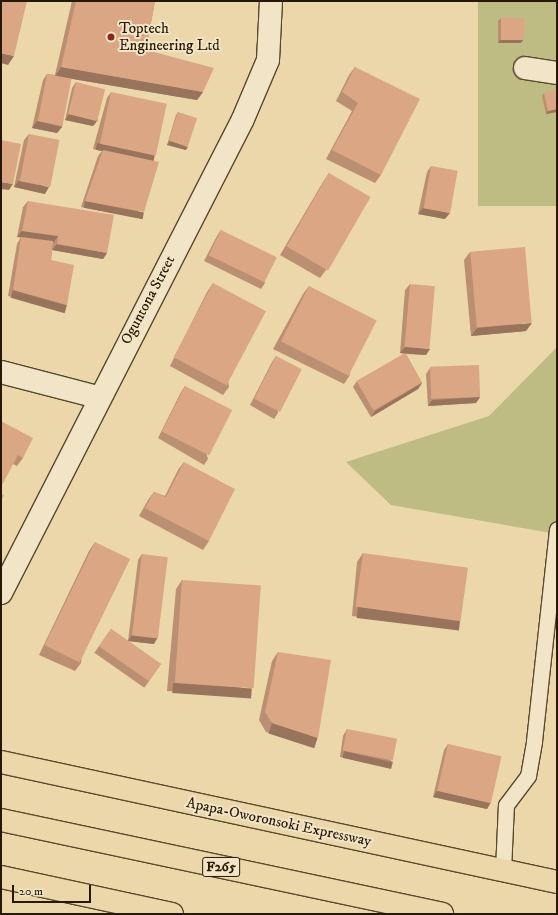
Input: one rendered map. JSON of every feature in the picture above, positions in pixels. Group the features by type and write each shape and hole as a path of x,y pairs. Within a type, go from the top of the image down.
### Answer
{"main road":[{"name":"Apapa-Oworonsoki Expressway","path":"1,762 557,882"},
{"name":"F265","path":"1,820 442,914"},
{"path":"1,877 172,914"}],"street":[{"name":"Oguntona Street","path":"1,593 98,397 243,119 268,60 271,1"},
{"path":"525,68 557,73"},
{"path":"1,372 98,397"}],"lane":[{"path":"503,870 506,806 528,776 534,741 557,529"}],"shaded area":[{"path":"478,1 557,1 557,206 478,206"},
{"path":"557,347 557,534 391,505 346,462 489,416"}],"building":[{"path":"1,1 27,1 14,56 1,53"},
{"path":"76,1 155,1 146,50 214,68 203,92 61,67"},
{"path":"501,18 524,18 524,40 501,40"},
{"path":"355,67 420,99 381,175 332,150 358,103 342,92"},
{"path":"47,74 72,79 62,126 38,121"},
{"path":"76,82 105,89 97,121 68,114"},
{"path":"557,90 557,109 548,111 544,93"},
{"path":"111,92 167,104 156,156 100,144"},
{"path":"178,112 197,118 188,147 169,141"},
{"path":"29,134 59,140 50,187 20,181"},
{"path":"1,140 21,144 13,184 1,182"},
{"path":"103,150 159,162 144,212 85,201"},
{"path":"431,166 458,171 450,213 424,208"},
{"path":"329,173 371,197 328,271 286,247"},
{"path":"28,201 114,215 107,253 57,244 58,236 22,231"},
{"path":"221,230 277,257 264,282 209,255"},
{"path":"21,237 53,241 51,260 74,265 67,305 13,290"},
{"path":"525,247 532,323 477,328 470,252"},
{"path":"213,283 266,311 227,385 174,357"},
{"path":"410,284 435,286 429,349 405,347"},
{"path":"309,286 377,321 349,376 281,341"},
{"path":"405,353 422,382 374,410 357,381"},
{"path":"276,356 302,369 280,412 254,399"},
{"path":"479,365 480,397 431,399 430,367"},
{"path":"185,386 232,410 209,456 162,431"},
{"path":"1,421 33,438 23,458 18,455 1,487"},
{"path":"184,462 235,489 209,541 145,508 154,492 166,497"},
{"path":"1,494 4,495 1,501"},
{"path":"95,542 130,559 80,662 45,645"},
{"path":"363,553 468,568 460,621 355,606"},
{"path":"142,554 168,557 158,639 132,635"},
{"path":"182,580 261,586 254,688 175,683"},
{"path":"111,629 161,664 149,681 99,646"},
{"path":"278,652 331,660 318,738 272,723 265,712"},
{"path":"347,729 397,739 393,760 343,751"},
{"path":"448,744 502,756 491,803 437,791"}],"place":[{"name":"Toptech Engineering Ltd","path":"111,37"}]}
